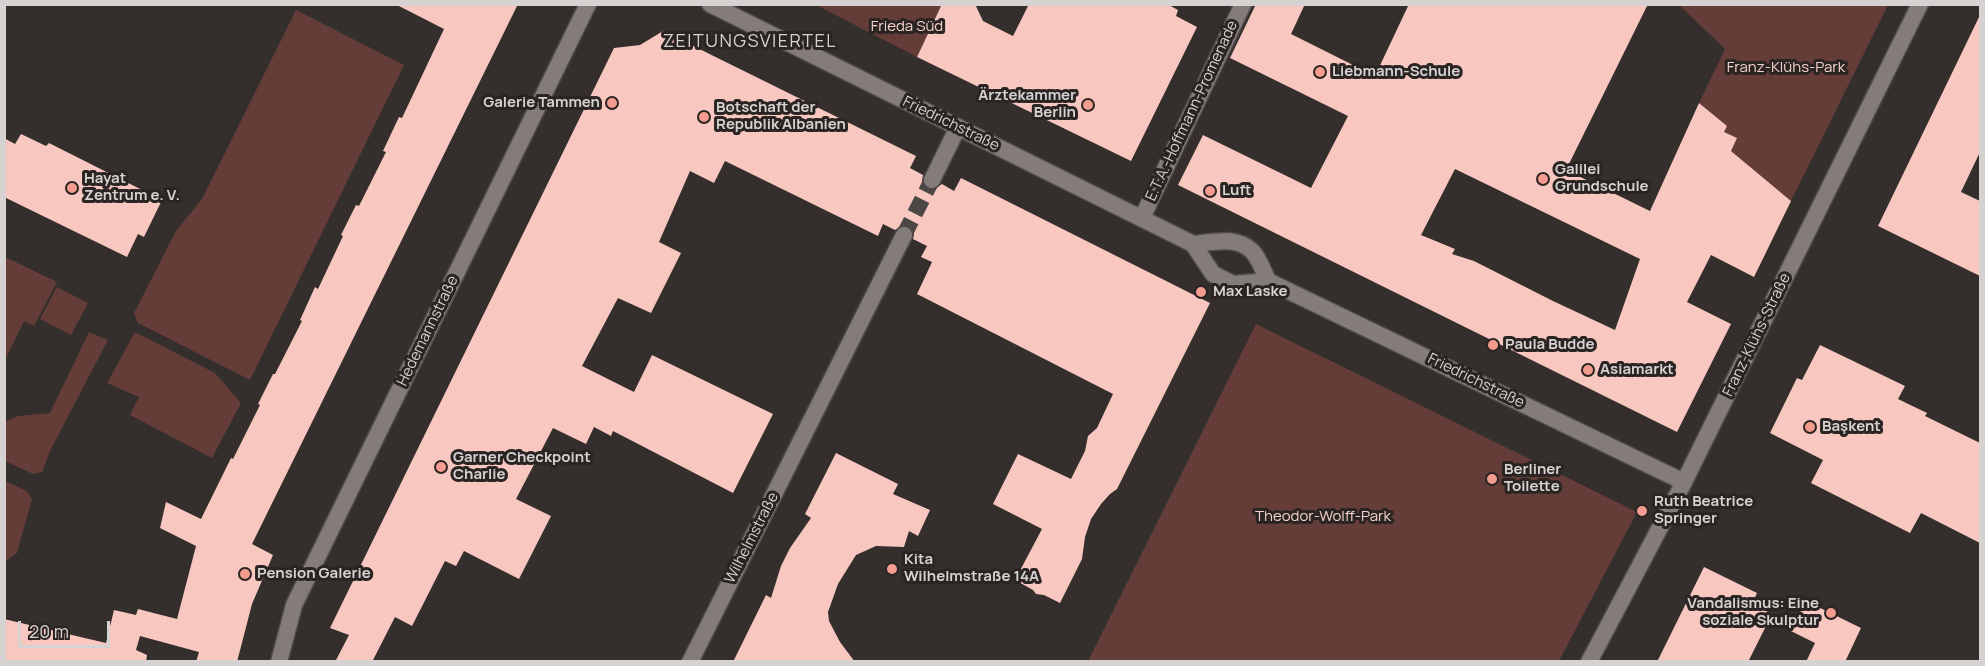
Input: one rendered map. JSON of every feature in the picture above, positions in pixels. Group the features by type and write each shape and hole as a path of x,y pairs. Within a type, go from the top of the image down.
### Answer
{"street":[{"name":"Hedemannstraße","path":"279,662 294,605 588,4"},
{"name":"Friedrichstraße","path":"710,4 1193,244 1213,274 1233,284 1268,281 1684,482"},
{"name":"E.T.A.-Hoffmann-Promenade","path":"1142,218 1243,4"},
{"name":"Franz-Klühs-Straße","path":"1589,662 1684,482 1920,4"},
{"path":"932,180 958,127"},
{"name":"Wilhelmstraße","path":"693,657 904,235"},
{"path":"1193,244 1230,240 1241,245 1253,251 1268,281"}],"green space":[{"name":"Frieda Süd","path":"816,5 942,5 917,57"},
{"name":"Franz-Klühs-Park","path":"1679,5 1888,5 1791,201 1731,151 1736,138 1724,132 1726,125 1699,103 1725,49"},
{"path":"296,10 404,65 250,380 138,323 134,313 176,231 202,199"},
{"path":"5,257 57,282 34,326 24,321 7,356 5,366"},
{"path":"57,287 88,303 71,335 40,319"},
{"name":"Theodor-Wolff-Park","path":"1256,324 1637,512 1559,661 1088,661"},
{"path":"89,332 108,340 50,451 42,472 33,474 5,461 5,422 18,416 50,413"},
{"path":"135,332 215,373 241,403 212,458 130,415 139,397 107,383"},
{"path":"5,481 27,491 32,499 17,553 5,562"}],"building":[{"path":"395,4 518,4 252,544 273,555 252,604 237,662 196,662 199,652 140,636 136,650 147,655 146,662 4,662 4,619 106,643 114,610 136,615 138,609 177,619 196,546 160,528 166,502 201,519 302,321 300,320 315,287 318,289 356,205 359,206 386,152 383,151 399,117 402,118 444,29"},
{"path":"942,4 975,4 983,21 1013,36 1029,4 1167,4 1178,10 1176,16 1197,27 1131,161 917,57"},
{"path":"1256,4 1305,4 1291,34 1375,76 1409,4 1648,4 1566,170 1650,211 1699,103 1727,126 1724,132 1737,138 1731,151 1791,201 1754,277 1711,255 1687,302 1731,324 1677,432 1178,185 1203,135 1311,188 1348,116 1230,58","holes":["1455,169 1640,259 1615,330 1474,261 1452,254 1455,249 1421,235"]},
{"path":"1980,15 1980,152 1961,192 1980,201 1980,276 1878,226"},
{"path":"663,31 916,156 910,168 923,175 922,181 927,189 933,190 942,184 954,191 961,178 1210,303 1117,489 1101,504 1091,519 1085,537 1082,559 1060,603 1044,595 1036,594 1015,580 1042,529 993,504 1018,454 1071,479 1085,451 1088,436 1097,428 1113,394 917,294 932,262 921,257 927,246 913,239 914,234 909,226 903,225 895,230 883,224 878,236 725,161 714,183 690,171 659,242 681,253 651,313 618,298 582,366 634,392 652,355 773,414 733,493 613,431 611,436 594,427 586,444 553,428 516,499 551,516 519,579 464,551 456,566 445,561 412,626 395,617 372,662 335,662 349,635 330,628 614,48 640,45"},
{"name":"Hayat Zentrum e. V.","path":"21,134 46,146 49,143 162,200 144,237 138,234 127,257 4,197 4,138 15,144"},
{"path":"1820,345 1905,386 1898,399 1927,413 1925,416 1980,443 1980,543 1921,513 1910,533 1811,483 1823,460 1770,433 1797,378 1802,380"},
{"path":"836,453 898,484 893,494 930,510 918,536 909,531 904,547 876,546 856,555 838,584 828,612 829,621 840,642 855,662 733,662 766,595 771,598 781,566 790,548 811,518 805,514"},
{"path":"1704,567 1757,593 1752,604 1772,614 1748,662 1657,662"},
{"path":"1806,601 1861,628 1845,662 1806,662 1815,643 1791,631"}],"tunnel":[{"path":"904,235 932,180"}],"place":[{"name":"Liebmann-Schule","path":"1320,72"},
{"name":"Galerie Tammen","path":"612,103"},
{"name":"Ärztekammer Berlin","path":"1088,105"},
{"name":"Botschaft der Republik Albanien","path":"704,117"},
{"name":"Galilei Grundschule","path":"1543,179"},
{"name":"Hayat Zentrum e. V.","path":"72,188"},
{"name":"Luft","path":"1210,191"},
{"name":"Max Laske","path":"1201,292"},
{"name":"Paula Budde","path":"1493,345"},
{"name":"Asiamarkt","path":"1588,370"},
{"name":"Başkent","path":"1810,427"},
{"name":"Garner Checkpoint Charlie","path":"441,467"},
{"name":"Berliner Toilette","path":"1492,479"},
{"name":"Ruth Beatrice Springer","path":"1642,511"},
{"name":"Kita Wilhelmstraße 14A","path":"892,569"},
{"name":"Pension Galerie","path":"245,574"},
{"name":"Vandalismus: Eine soziale Skulptur","path":"1831,613"}],"district":[{"name":"ZEITUNGSVIERTEL","path":"750,42"}]}
